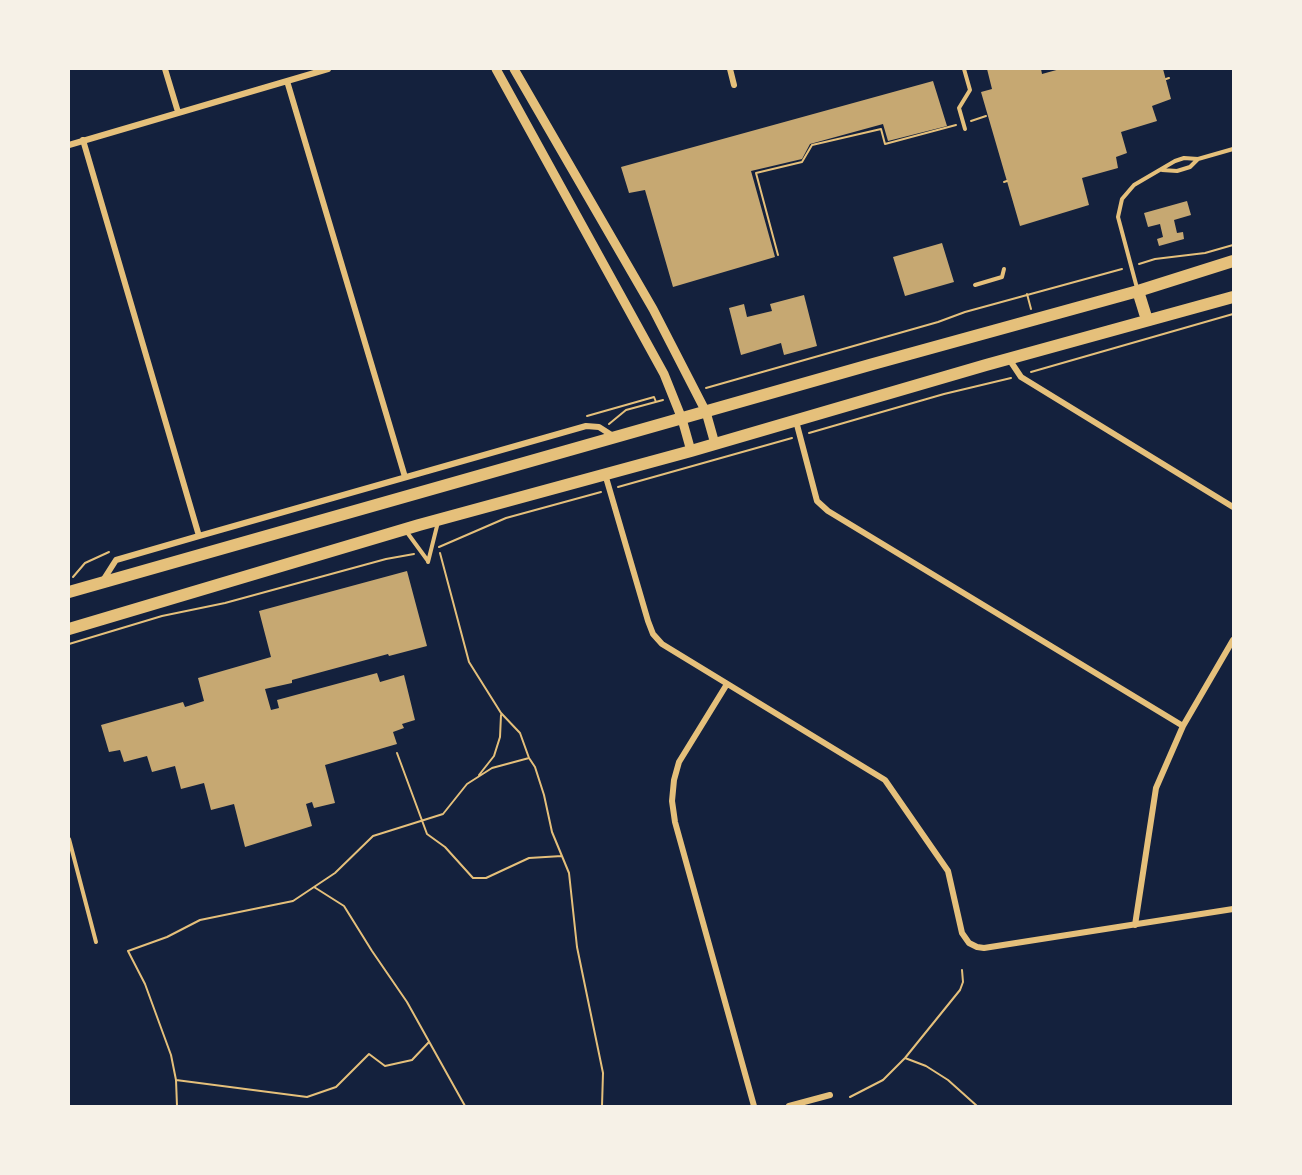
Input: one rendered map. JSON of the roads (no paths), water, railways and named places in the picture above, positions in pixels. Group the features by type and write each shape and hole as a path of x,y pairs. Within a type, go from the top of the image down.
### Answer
{"main road":[{"path":"69,592 1138,291 1233,261"},
{"path":"1138,291 1147,321"},
{"path":"69,630 405,529 1233,297"}],"street":[{"path":"165,69 178,112"},
{"path":"69,145 328,69"},
{"path":"496,69 649,347 674,397 691,450"},
{"path":"514,69 653,309 706,412 715,444"},
{"path":"730,69 734,85"},
{"path":"287,81 405,477"},
{"path":"83,141 199,536"},
{"path":"1009,358 1021,377 1233,507"},
{"path":"796,421 817,501 828,512 1183,726"},
{"path":"101,582 116,560 586,426 594,425 616,438"},
{"path":"605,474 653,634 662,644 885,780 948,871 962,933 969,944 984,948 1233,909"},
{"path":"1135,924 1156,788 1183,726 1233,640"},
{"path":"727,684 679,762 672,801 675,822 754,1106"},
{"path":"789,1106 830,1095"}],"lane":[{"path":"964,69 970,90 959,108 965,129"},
{"path":"1138,291 1118,217 1122,198 1134,185 1175,161 1187,158 1198,159 1233,149"},
{"path":"1162,170 1182,170 1190,167 1198,159"},
{"path":"975,285 1002,277 1004,269"},
{"path":"405,529 428,562 439,520"},
{"path":"69,839 96,942"}]}
